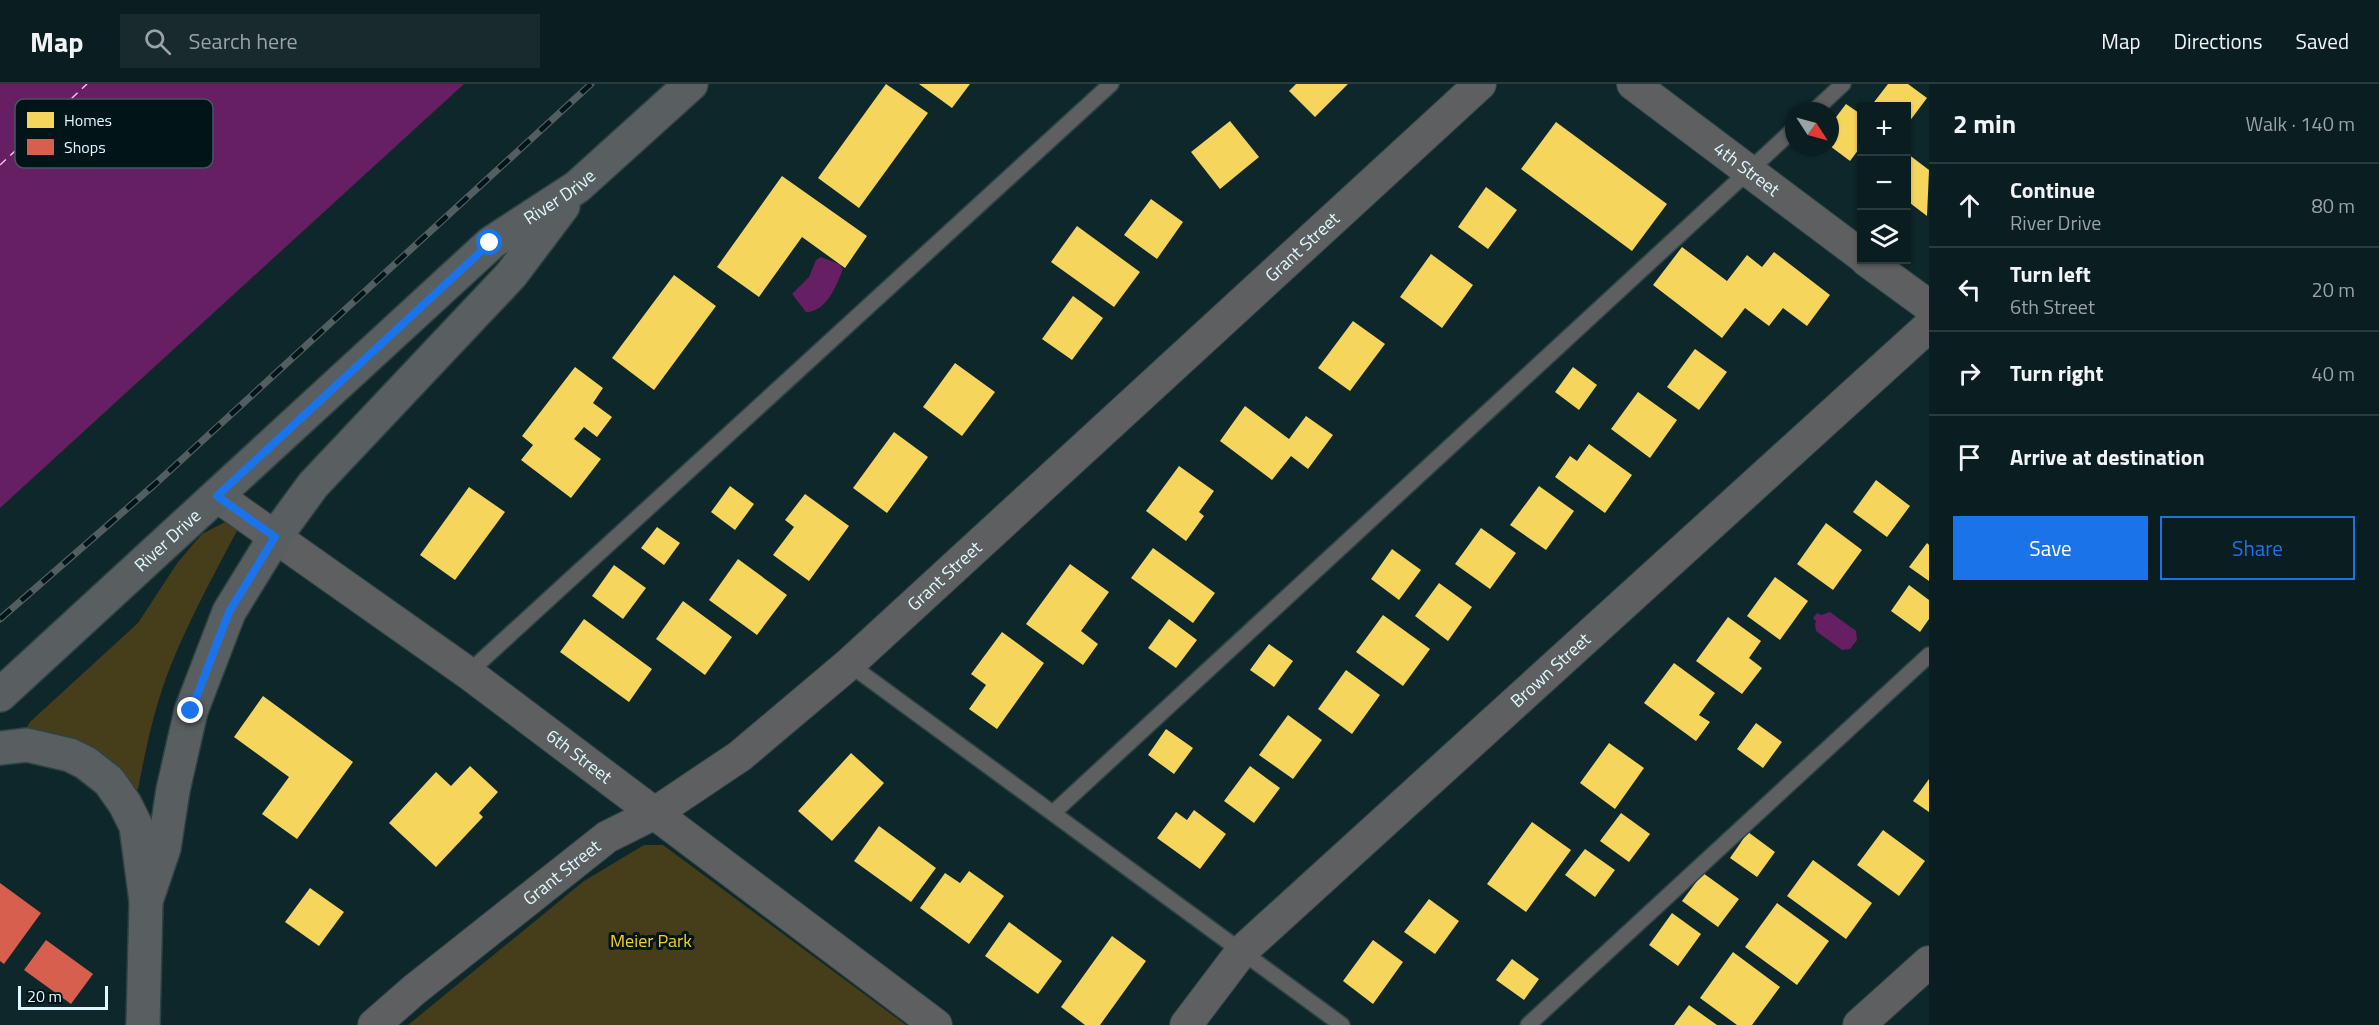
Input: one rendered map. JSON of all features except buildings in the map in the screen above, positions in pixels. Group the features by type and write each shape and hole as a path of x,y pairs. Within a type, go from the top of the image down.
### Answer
{"main road":[{"name":"River Drive","path":"0,695 490,243 577,187 690,84"},
{"path":"146,901 164,848 173,790 191,711 229,612 275,537 313,485 511,275 577,187"},
{"path":"0,748 27,745 70,754 109,781 125,804 136,826 146,901 143,1025"}],"street":[{"name":"Grant Street","path":"374,1025 414,990 607,837 655,813 740,756 849,664 1480,84"},
{"name":"4th Street","path":"1633,84 1857,252"},
{"path":"1871,264 1929,306"},
{"name":"Brown Street","path":"1186,1025 1242,951 1929,326"},
{"name":"6th Street","path":"217,496 468,674 936,1025"},
{"path":"1859,1025 1929,962"}],"lane":[{"path":"468,674 1111,84"},
{"path":"1824,102 1843,84"},
{"path":"1053,813 1785,137"},
{"path":"1528,1025 1929,655"},
{"path":"849,664 1342,1025"}],"green space":[{"path":"227,521 238,529 194,613 165,680 138,789 134,790 111,763 87,747 25,730 30,722 138,623 178,562 202,534"},
{"name":"Meier Park","path":"644,845 663,845 906,1025 408,1025 584,881"}],"shaded area":[{"path":"0,84 464,84 0,508"},
{"path":"821,257 839,264 843,269 825,302 813,311 806,312 792,294 809,277 816,260"},
{"path":"1830,612 1856,631 1857,640 1850,649 1842,650 1816,631 1816,621 1813,618 1817,613 1821,615"}],"ferry route":[{"path":"71,99 87,84"},
{"path":"0,165 15,151"}],"railway":[{"path":"0,619 154,485 591,84"}],"route":[{"path":"191,711 229,612 275,537 217,496 490,243"}]}
